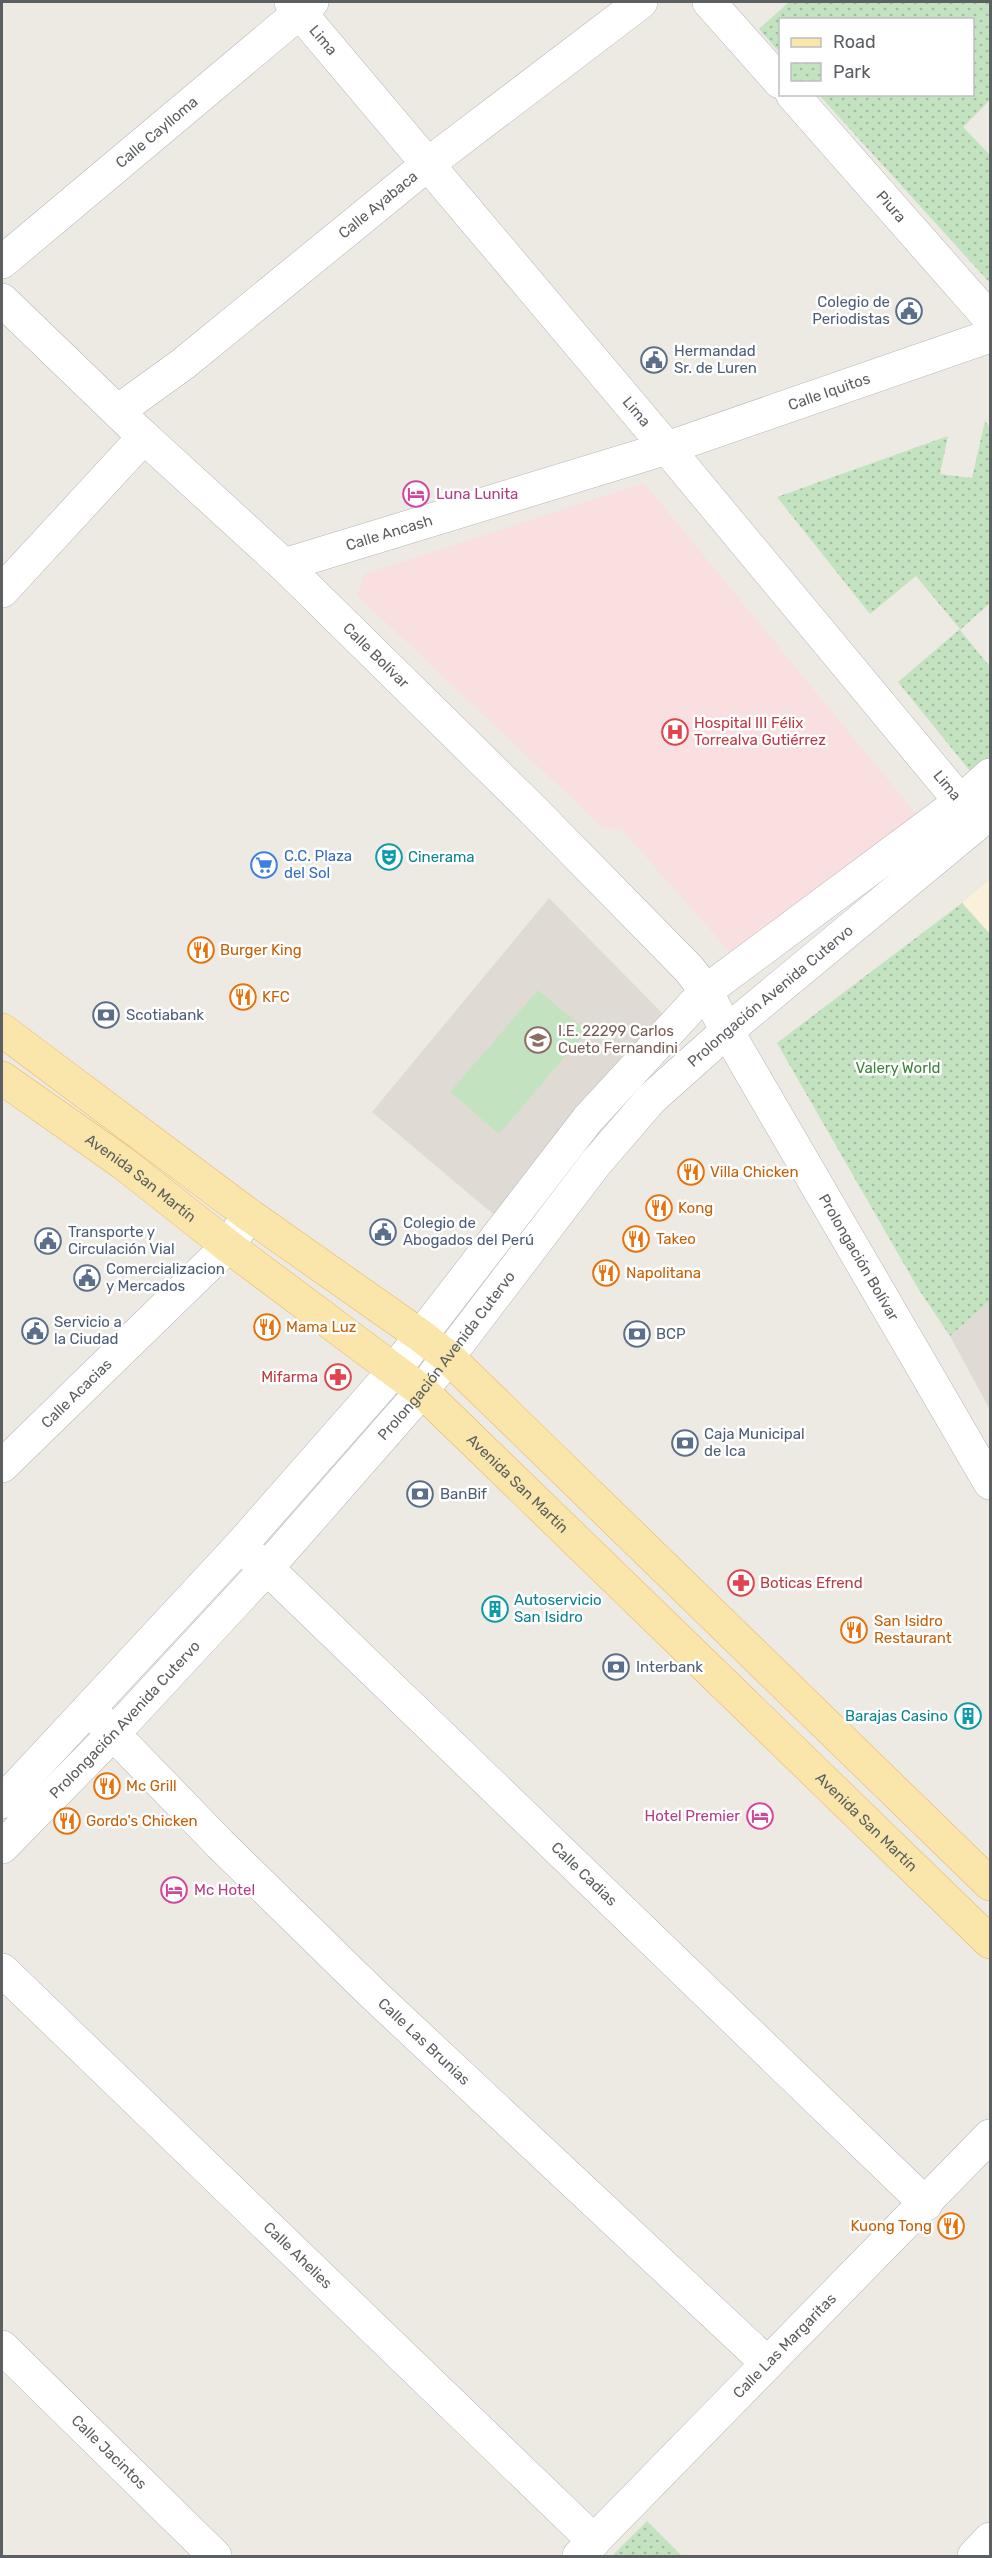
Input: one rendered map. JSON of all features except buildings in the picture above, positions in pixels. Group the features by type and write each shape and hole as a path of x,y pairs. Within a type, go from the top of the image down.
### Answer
{"main road":[{"path":"2,1030 249,1215 422,1336 448,1357 990,1884"},
{"name":"Avenida San Martín","path":"2,1078 123,1163 393,1372 422,1391 990,1942"}],"street":[{"name":"Calle Ayabaca","path":"118,411 183,364 428,164 641,2"},
{"path":"709,2 779,81"},
{"name":"Lima","path":"300,5 428,164 976,812"},
{"name":"Calle Caylloma","path":"2,262 300,5"},
{"name":"Piura","path":"794,96 990,319"},
{"name":"Calle Bolívar","path":"2,300 144,437 284,565 535,812 689,969 706,991 727,1031"},
{"name":"Calle Iquitos","path":"667,448 990,336"},
{"path":"2,591 144,437"},
{"name":"Calle Ancash","path":"284,565 667,448"},
{"name":"Prolongación Avenida Cutervo","path":"2,1847 114,1734 267,1568 422,1391 596,1164 651,1099 976,812 990,776"},
{"name":"Prolongación Avenida Cutervo","path":"2,1802 240,1546 393,1372 588,1119 706,991 976,812"},
{"name":"Prolongación Bolívar","path":"727,1031 990,1484"},
{"name":"Calle Acacias","path":"2,1466 228,1246 249,1215"},
{"name":"Calle Cadias","path":"240,1546 267,1568 926,2204"},
{"name":"Calle Las Brunias","path":"89,1710 220,1844 371,1992 768,2363"},
{"name":"Calle Ahelies","path":"2,1970 586,2549"},
{"name":"Calle Las Margaritas","path":"586,2549 926,2204 990,2136"},
{"name":"Calle Jacintos","path":"2,2347 215,2556"},
{"path":"974,2556 990,2539"}],"shaded area":[{"name":"Hospital III Félix Torrealva Gutiérrez","path":"644,483 916,814 738,961 621,829 603,828 357,595 365,574"},
{"path":"990,879 990,934 962,903"},
{"name":"I.E. 22299 Carlos Cueto Fernandini","path":"549,898 666,1017 500,1220 372,1112"},
{"path":"990,1301 990,1410 950,1336"}],"green space":[{"path":"789,2 990,2 990,100 963,127 990,155 990,283 820,96 974,96 974,18 779,18 779,52 759,29"},
{"path":"985,421 990,428 990,603 960,630 990,667 990,763 975,777 898,682 960,629 916,576 870,614 777,497 948,436 940,474 972,478"},
{"name":"Valery World","path":"962,903 990,934 990,1301 950,1336 919,1290 777,1043"},
{"path":"538,990 587,1031 499,1134 450,1092"},
{"path":"647,2521 682,2556 612,2556"}],"place":[{"name":"Colegio de Periodistas","path":"909,311"},
{"name":"Hermandad Sr. de Luren","path":"654,360"},
{"name":"Luna Lunita","path":"416,494"},
{"name":"Hospital III Félix Torrealva Gutiérrez","path":"675,732"},
{"name":"Cinerama","path":"389,857"},
{"name":"C.C. Plaza del Sol","path":"264,865"},
{"name":"Burger King","path":"201,950"},
{"name":"KFC","path":"243,997"},
{"name":"Scotiabank","path":"106,1015"},
{"name":"I.E. 22299 Carlos Cueto Fernandini","path":"538,1040"},
{"name":"Villa Chicken","path":"691,1172"},
{"name":"Kong","path":"659,1208"},
{"name":"Colegio de Abogados del Perú","path":"383,1232"},
{"name":"Takeo","path":"636,1239"},
{"name":"Transporte y Circulación Vial","path":"48,1241"},
{"name":"Napolitana","path":"606,1273"},
{"name":"Comercializacion y Mercados","path":"87,1278"},
{"name":"Mama Luz","path":"267,1327"},
{"name":"Servicio a la Ciudad","path":"35,1331"},
{"name":"BCP","path":"637,1334"},
{"name":"Mifarma","path":"338,1377"},
{"name":"Caja Municipal de Ica","path":"685,1443"},
{"name":"BanBif","path":"420,1494"},
{"name":"Boticas Efrend","path":"741,1583"},
{"name":"Autoservicio San Isidro","path":"495,1609"},
{"name":"San Isidro Restaurant","path":"854,1630"},
{"name":"Interbank","path":"616,1667"},
{"name":"Barajas Casino","path":"968,1716"},
{"name":"Mc Grill","path":"107,1786"},
{"name":"Hotel Premier","path":"760,1816"},
{"name":"Gordo's Chicken","path":"67,1821"},
{"name":"Mc Hotel","path":"174,1890"},
{"name":"Kuong Tong","path":"951,2226"}]}
